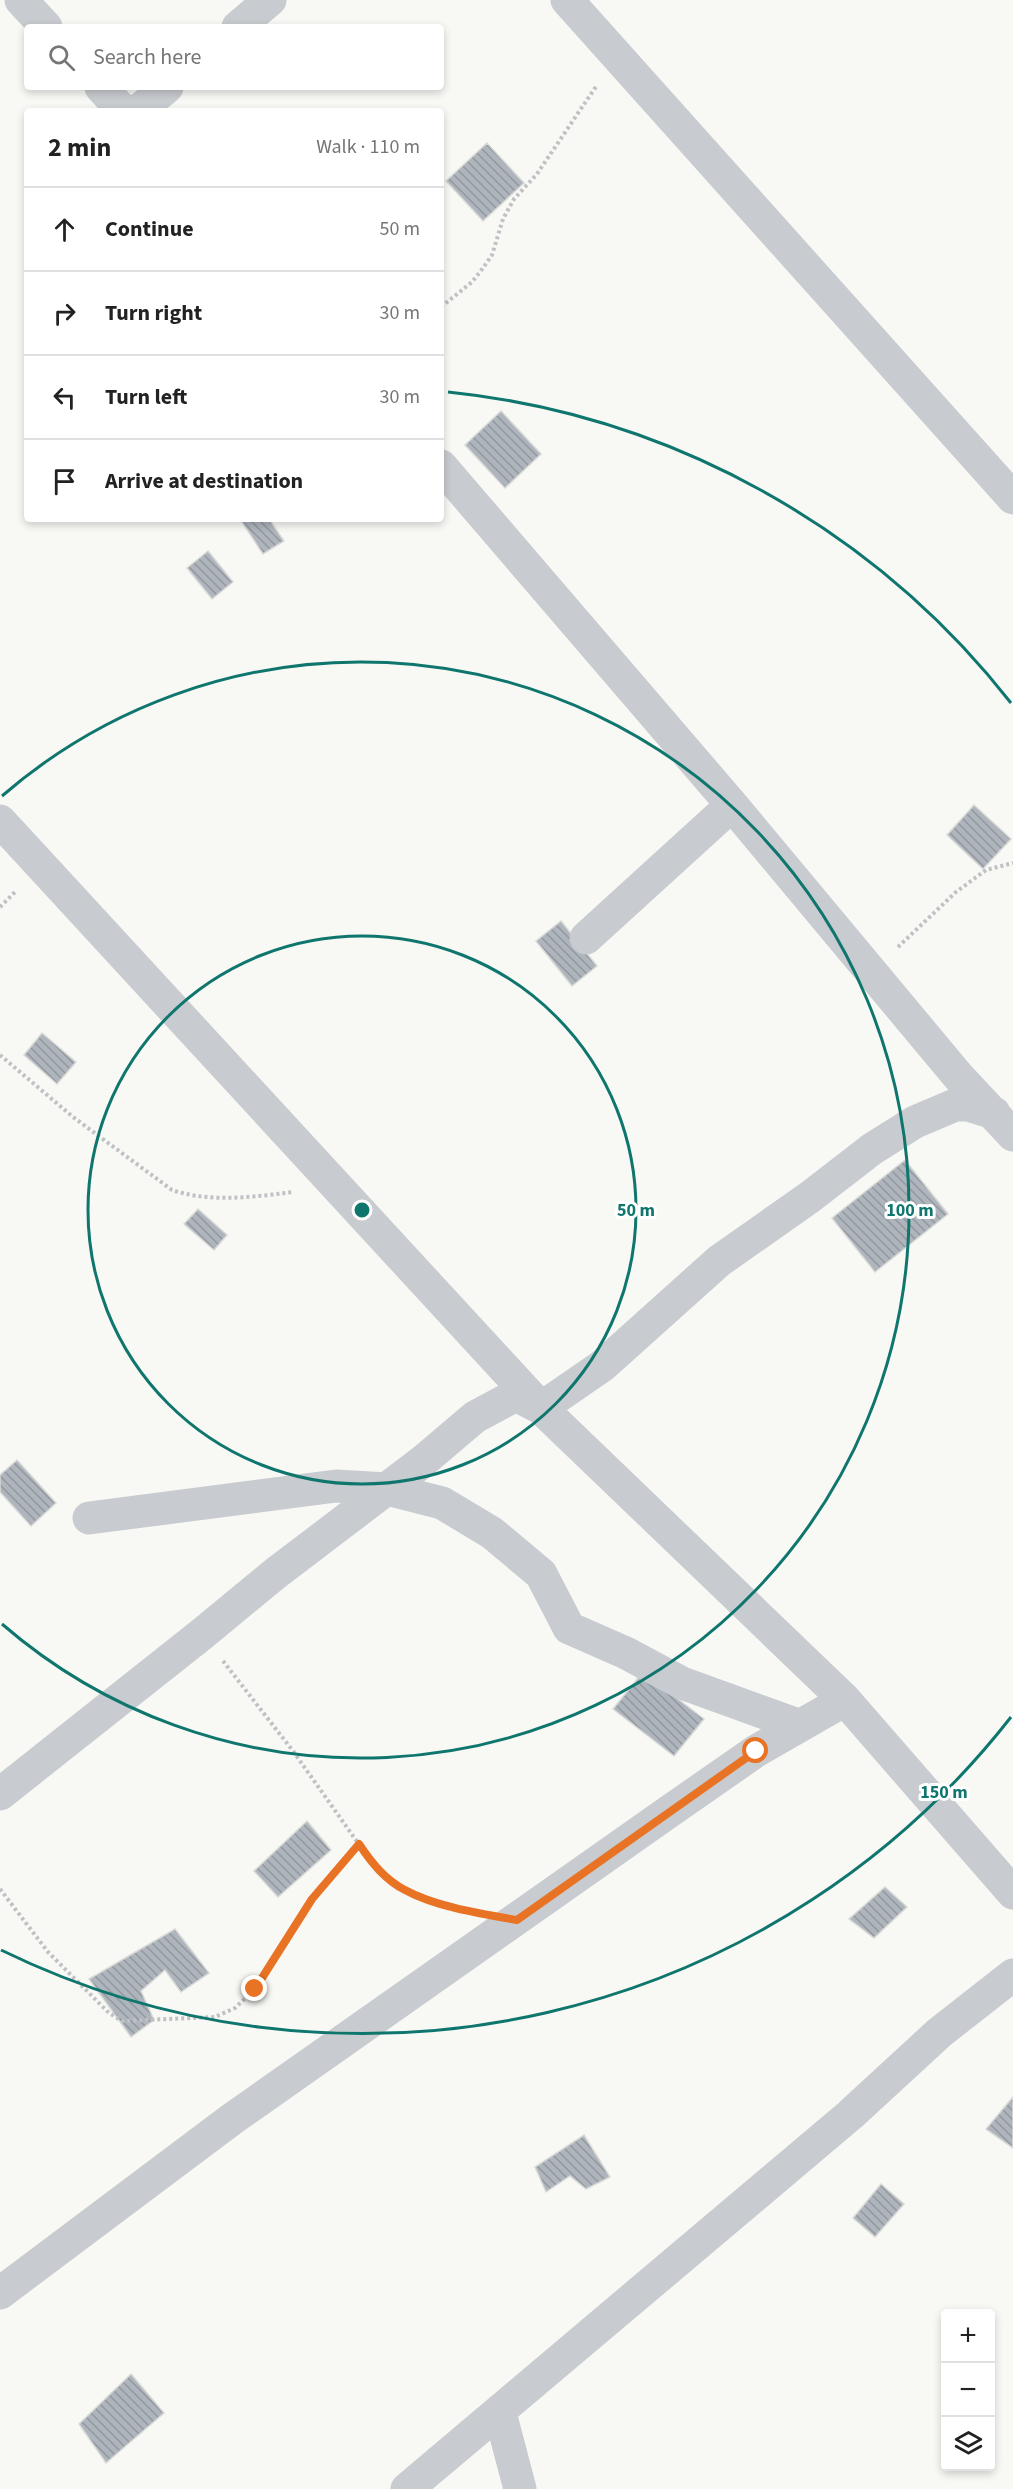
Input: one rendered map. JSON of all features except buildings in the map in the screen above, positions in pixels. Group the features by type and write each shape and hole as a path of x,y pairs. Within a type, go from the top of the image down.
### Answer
{"street":[{"path":"21,0 43,24"},
{"path":"242,24 270,0"},
{"path":"567,0 1013,498"},
{"path":"104,90 120,108"},
{"path":"142,108 163,90"},
{"path":"444,469 732,805 958,1076 1004,1124"},
{"path":"586,938 732,805"},
{"path":"0,821 541,1408 845,1700 1013,1893"},
{"path":"541,1408 603,1366 719,1261 810,1197 872,1149 915,1122 955,1105 968,1105 1004,1124"},
{"path":"0,1794 475,1417 516,1395 541,1408"},
{"path":"89,1518 336,1486 387,1489 442,1503 492,1533 541,1574 568,1628 626,1653 682,1683 798,1725"},
{"path":"0,2294 232,2119 756,1751 845,1700"},
{"path":"407,2489 500,2413 850,2115 939,2033 1013,1975"},
{"path":"500,2413 520,2489"}],"path":[{"path":"444,305 472,282 483,268 492,255 503,219 514,199 537,174 617,56"},
{"path":"871,973 956,892 986,870 1013,863"},
{"path":"0,1055 73,1117 172,1190 191,1197 258,1196 302,1191"},
{"path":"202,1634 293,1751 370,1860 391,1881 406,1891 468,1911 517,1920"},
{"path":"0,1889 48,1952 109,2013 122,2021 215,2017 235,2008 255,1989 312,1899 359,1844"}],"route":[{"path":"255,1989 312,1899 359,1844 370,1860 391,1881 406,1891 468,1911 517,1920 756,1751"}]}
